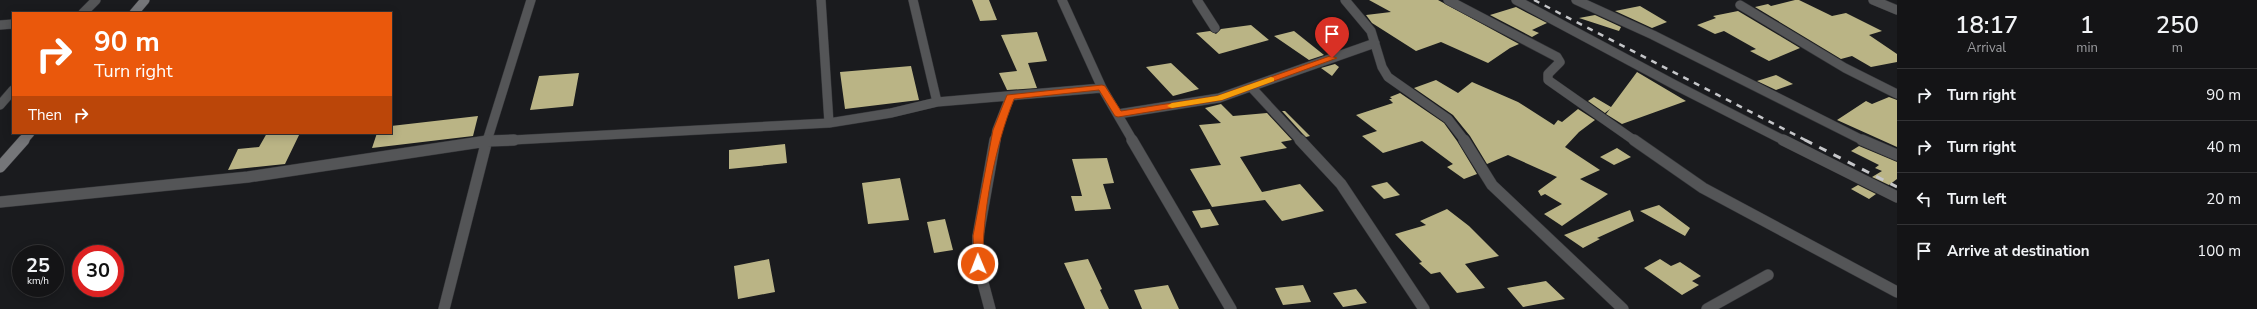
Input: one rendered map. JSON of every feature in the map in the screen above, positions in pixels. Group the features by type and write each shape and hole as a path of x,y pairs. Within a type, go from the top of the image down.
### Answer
{"street":[{"path":"84,12 96,0"},
{"path":"135,12 145,0"},
{"path":"444,309 488,141 531,0"},
{"path":"821,0 829,123"},
{"path":"913,0 937,102"},
{"path":"1062,0 1102,88 1231,309"},
{"path":"1197,0 1215,28"},
{"path":"1345,0 1371,31 1382,67 1388,77 1448,119 1463,138 1492,185 1623,309"},
{"path":"1448,0 1557,57 1560,62 1548,74 1548,80 1703,188 1780,231 1864,273 1897,292"},
{"path":"1516,0 1675,85 1897,197"},
{"path":"1576,0 1653,35 1839,128 1897,155"},
{"path":"1873,0 1897,10"},
{"path":"1740,5 1846,68 1897,94"},
{"path":"0,25 12,24"},
{"path":"1118,114 1219,98 1375,43"},
{"path":"1251,87 1341,184 1424,309"},
{"path":"0,202 248,177 488,141 829,123 891,113 937,102 1102,88"},
{"path":"0,105 12,91"},
{"path":"990,309 978,264 978,236 997,130 1010,97"},
{"path":"0,167 29,134"},
{"path":"1707,309 1768,275"}],"building":[{"path":"972,0 989,0 997,20 980,21"},
{"path":"1369,0 1438,0 1519,44 1510,48 1488,63 1441,42 1416,51 1372,23 1366,15 1391,12"},
{"path":"1799,0 1832,16 1846,13 1882,31 1869,35 1897,54 1897,62 1871,67 1852,56 1841,59 1755,7 1768,4 1771,6"},
{"path":"1640,6 1667,22 1652,28 1615,11"},
{"path":"1516,7 1547,23 1532,30 1539,33 1532,37 1490,15"},
{"path":"1738,11 1800,48 1769,61 1750,51 1756,49 1724,31 1715,34 1697,25 1716,18 1713,16"},
{"path":"1595,15 1621,27 1619,31 1579,18"},
{"path":"1251,25 1269,40 1219,54 1196,33 1210,31 1216,34 1221,29"},
{"path":"1294,31 1324,55 1309,60 1274,36"},
{"path":"1037,32 1047,61 1028,63 1037,88 1007,90 999,73 1017,71 1001,35"},
{"path":"1171,63 1199,89 1173,96 1146,67"},
{"path":"1335,64 1339,67 1332,76 1321,68"},
{"path":"911,66 919,100 845,109 840,72"},
{"path":"1637,72 1686,101 1622,124 1606,114 1610,109 1605,113 1588,101 1594,97 1611,107"},
{"path":"579,73 573,106 530,110 539,76"},
{"path":"1776,75 1793,84 1776,90 1757,81"},
{"path":"1436,80 1458,93 1472,82 1518,102 1554,125 1558,120 1562,122 1578,109 1595,120 1579,132 1565,147 1600,170 1580,179 1608,194 1562,226 1544,214 1562,204 1545,194 1541,196 1538,191 1557,177 1508,155 1487,164 1470,136 1453,115 1414,88"},
{"path":"1400,93 1444,123 1477,174 1464,179 1447,167 1453,164 1422,141 1383,153 1362,136 1377,131 1356,115 1393,103 1389,99 1392,99 1390,97"},
{"path":"1889,97 1897,100 1897,147 1837,120 1866,101 1872,104"},
{"path":"1221,104 1233,116 1267,113 1292,140 1281,142 1287,148 1240,157 1262,192 1300,184 1324,211 1282,221 1265,200 1212,207 1190,169 1221,165 1199,125 1221,123 1205,108"},
{"path":"1282,111 1285,111 1310,136 1306,137"},
{"path":"478,116 473,136 372,148 377,134 392,134 392,126"},
{"path":"266,134 300,134 285,164 228,170 238,149 259,147"},
{"path":"785,144 787,163 729,169 729,150"},
{"path":"1859,146 1897,162 1897,179 1889,185 1872,177 1882,171 1875,168 1879,165 1851,151"},
{"path":"1617,148 1631,157 1614,165 1600,157"},
{"path":"1107,158 1114,183 1103,184 1111,209 1075,211 1071,196 1082,196 1072,159"},
{"path":"900,178 909,220 868,224 862,183"},
{"path":"1387,182 1400,195 1384,199 1371,186"},
{"path":"1858,185 1876,194 1869,199 1851,189"},
{"path":"1659,205 1690,228 1685,236 1640,211"},
{"path":"1210,209 1219,225 1201,228 1192,211"},
{"path":"1447,209 1469,226 1499,256 1465,264 1485,288 1457,293 1440,272 1431,274 1419,263 1422,262 1395,234 1426,225 1420,221"},
{"path":"1630,210 1634,221 1597,238 1600,239 1583,248 1564,235"},
{"path":"945,219 953,250 934,253 927,222"},
{"path":"769,259 775,292 738,299 734,266"},
{"path":"1088,259 1102,289 1100,290 1109,309 1085,309 1064,263"},
{"path":"1660,259 1671,266 1680,262 1701,276 1692,281 1699,285 1682,295 1644,268"},
{"path":"1546,281 1565,299 1523,307 1507,288"},
{"path":"1168,285 1179,309 1142,309 1134,290"},
{"path":"1303,285 1311,302 1283,305 1275,288"},
{"path":"1356,289 1367,303 1343,307 1333,293"}],"railway":[{"path":"1534,0 1807,141"},
{"path":"1805,140 1897,187"}],"slow traffic":[{"path":"1172,106 1219,98 1271,80"}],"route":[{"path":"978,264 978,236 992,167 997,130 1010,97 1102,88 1118,114 1219,98 1332,58"}]}
